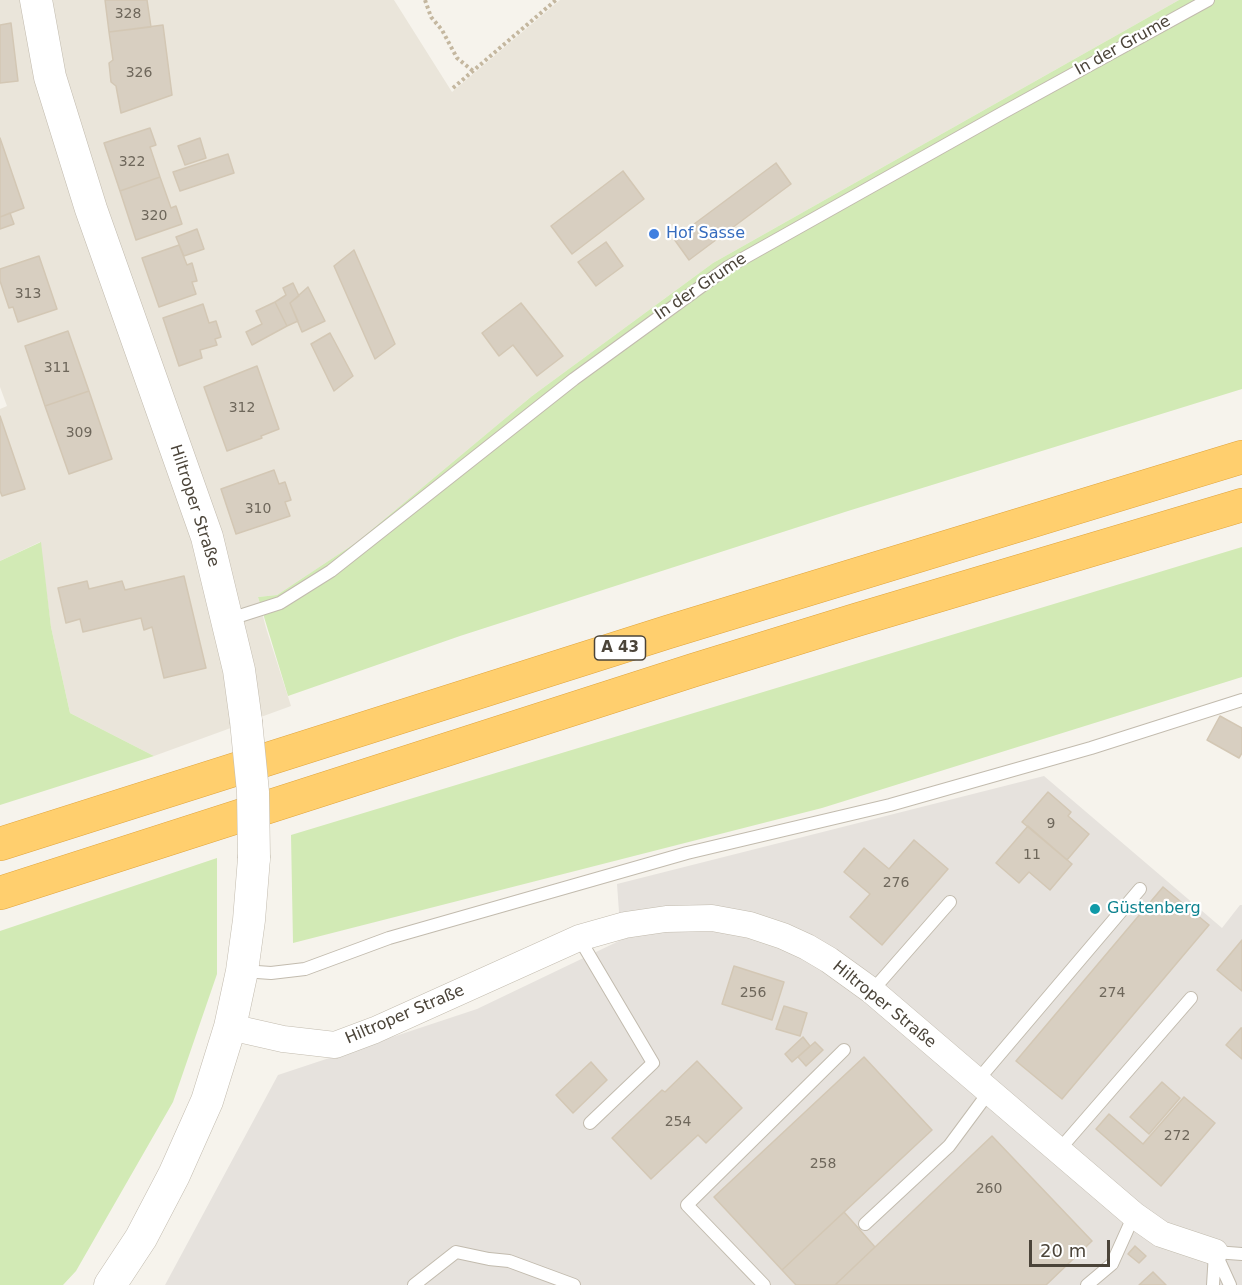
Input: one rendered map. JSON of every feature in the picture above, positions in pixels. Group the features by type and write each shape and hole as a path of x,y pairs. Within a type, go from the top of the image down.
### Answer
{"highway":[{"name":"A 43","path":"0,844 646,639 1242,457"},
{"path":"0,893 716,664 1242,505"}],"street":[{"name":"Hiltroper Straße","path":"36,0 52,87 91,208 207,537 238,670 253,792 254,858 249,920 242,971 230,1027 207,1101 174,1175 141,1238 111,1285"},
{"name":"Hiltroper Straße","path":"230,1027 283,1039 335,1045 375,1030 579,938 626,925 666,919 712,918 750,925 807,947 829,960 872,992 1134,1215 1161,1233 1215,1251"}],"lane":[{"name":"In der Grume","path":"227,620 280,603 331,571 573,379 728,267 1125,44 1208,0"},
{"path":"242,971 271,972 305,969 401,934 687,853 923,795 1091,748 1242,700"},
{"path":"865,1224 949,1146 983,1086 1140,889"},
{"path":"872,992 950,902"},
{"path":"579,938 653,1063 590,1123"},
{"path":"1059,1150 1191,998"},
{"path":"764,1285 687,1205 844,1050"},
{"path":"1087,1285 1112,1264 1134,1215"},
{"path":"414,1285 456,1251 509,1261 574,1285"},
{"path":"1215,1251 1242,1254"},
{"path":"1213,1285 1215,1251"},
{"path":"1215,1251 1230,1285"}],"path":[{"path":"424,0 431,17 442,30 457,58 473,71"},
{"path":"453,88 556,0"}],"shaded area":[{"path":"0,0 394,0 452,92 560,0 1179,0 713,263 532,396 357,542 277,595 258,597 291,706 154,756 70,713 51,627 40,542 0,561 0,409 7,406 0,387"},
{"path":"1044,776 1222,928 1242,905 1242,1285 165,1285 278,1075 477,1009 621,940 617,884"}],"green space":[{"path":"1179,0 1242,0 1242,389 848,511 460,636 288,696 258,597 277,595 357,542 532,396 713,263"},
{"path":"41,542 51,627 70,713 154,756 0,805 0,561"},
{"path":"1242,547 1242,677 822,808 293,943 291,835"},
{"path":"217,858 217,974 173,1102 76,1271 63,1285 0,1285 0,931"}],"building":[{"path":"105,0 147,0 151,27 109,32"},
{"path":"11,23 18,81 0,83 0,25"},
{"path":"163,25 172,95 121,113 116,86 111,82 109,63 113,60 109,32"},
{"path":"150,128 156,145 150,147 160,177 120,191 104,143"},
{"path":"0,138 24,208 0,217"},
{"path":"200,138 206,158 185,165 178,146"},
{"path":"228,154 234,173 180,191 173,172"},
{"path":"776,163 791,184 689,260 674,239"},
{"path":"623,171 644,199 572,254 551,226"},
{"path":"160,177 171,208 176,206 182,224 136,240 120,191"},
{"path":"10,213 14,224 0,229 0,217"},
{"path":"197,229 204,249 184,256 176,237"},
{"path":"606,242 623,266 596,286 578,262"},
{"path":"179,245 187,265 192,263 197,281 192,282 196,294 159,307 142,258"},
{"path":"354,250 395,344 375,359 334,266"},
{"path":"39,256 57,309 18,322 13,307 9,308 0,281 0,269"},
{"path":"293,283 299,296 290,303 298,321 287,326 275,302 286,295 283,288"},
{"path":"308,287 325,321 302,332 290,303"},
{"path":"275,302 287,326 252,345 246,332 262,324 256,311"},
{"path":"521,303 563,356 537,376 513,345 499,356 482,333"},
{"path":"203,304 209,323 216,321 221,337 215,339 217,345 200,350 202,358 179,366 163,318"},
{"path":"68,331 89,391 45,406 25,346"},
{"path":"330,333 353,376 334,391 311,344"},
{"path":"257,366 279,429 227,451 204,387"},
{"path":"89,391 112,459 69,474 45,406"},
{"path":"0,416 25,489 2,496 0,491"},
{"path":"274,470 279,484 285,482 291,500 285,502 290,516 236,534 221,489"},
{"path":"184,576 206,668 164,678 152,627 144,630 141,618 83,632 80,619 66,623 58,588 87,581 89,589 122,581 125,590"},
{"path":"1220,716 1242,728 1242,753 1239,758 1207,740"},
{"path":"1048,792 1071,812 1068,816 1089,834 1067,860 1022,822"},
{"path":"1028,826 1072,864 1050,890 1029,872 1019,883 996,863"},
{"path":"914,840 948,869 882,945 850,917 870,894 844,872 864,848 889,869"},
{"path":"1163,887 1209,925 1062,1099 1016,1061"},
{"path":"1242,940 1242,991 1217,970"},
{"path":"734,966 784,982 772,1020 722,1004"},
{"path":"784,1006 807,1013 800,1036 776,1029"},
{"path":"1242,1028 1242,1059 1226,1045"},
{"path":"803,1037 810,1046 792,1062 785,1054"},
{"path":"815,1042 823,1050 806,1066 798,1057"},
{"path":"864,1057 932,1130 782,1270 714,1197"},
{"path":"697,1061 742,1108 706,1143 698,1135 651,1179 612,1138 662,1090 665,1092"},
{"path":"591,1062 607,1080 573,1113 556,1095"},
{"path":"1162,1082 1180,1098 1149,1134 1130,1117"},
{"path":"1184,1097 1215,1123 1161,1186 1096,1129 1109,1114 1143,1144"},
{"path":"992,1136 1092,1241 1046,1285 835,1285"},
{"path":"844,1212 875,1247 835,1285 796,1285 782,1270"},
{"path":"1135,1246 1146,1256 1139,1263 1128,1254"},
{"path":"1153,1272 1166,1285 1139,1285"}],"place":[{"name":"Hof Sasse","path":"654,234"},
{"name":"Güstenberg","path":"1095,909"}]}
